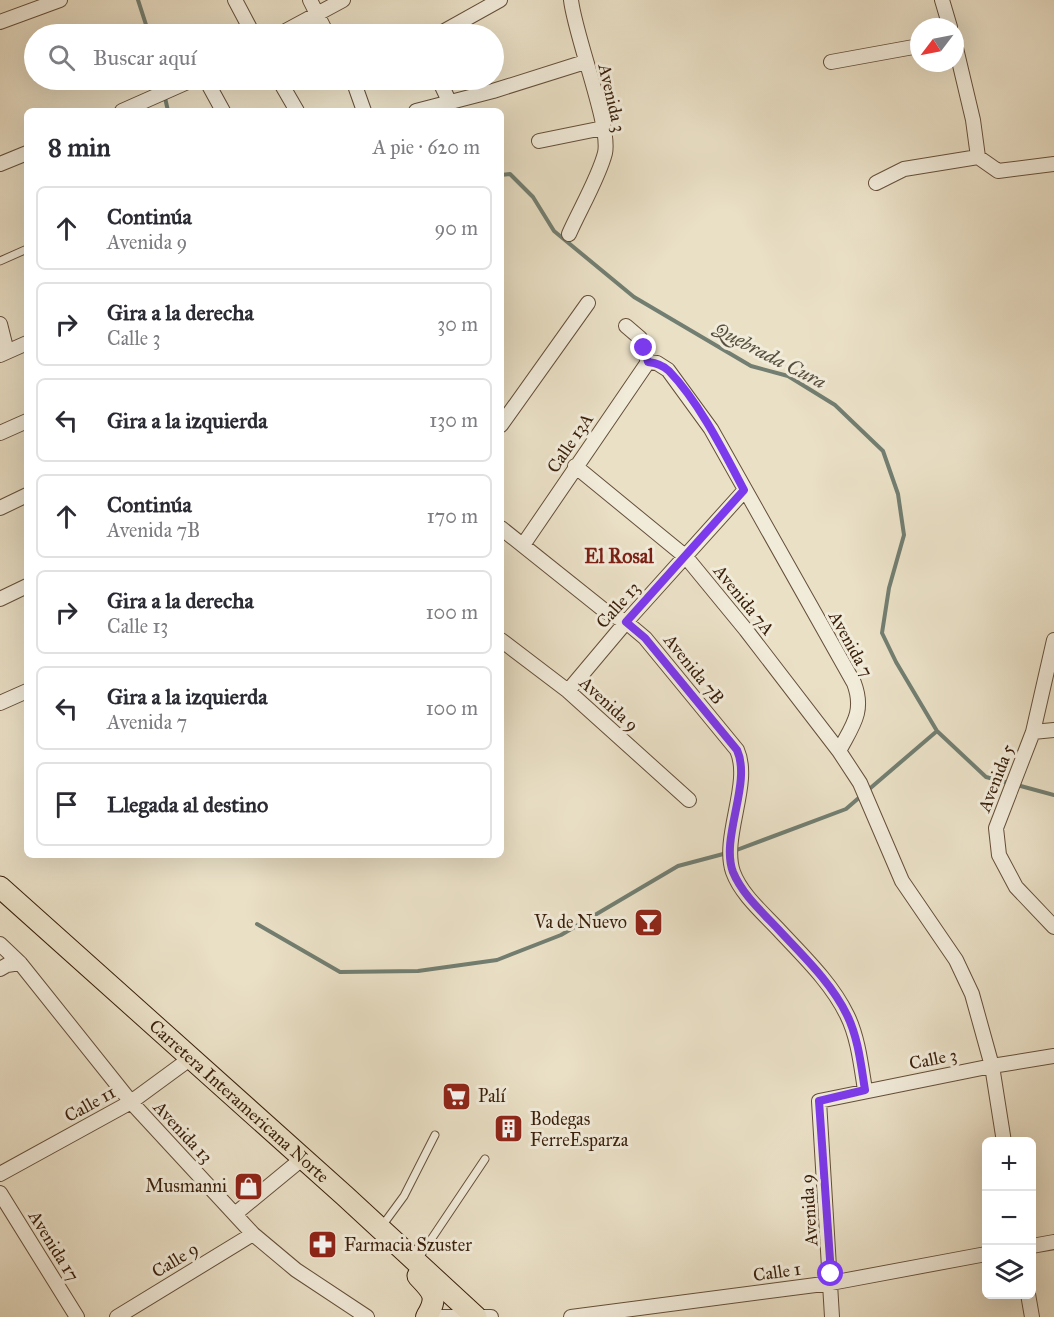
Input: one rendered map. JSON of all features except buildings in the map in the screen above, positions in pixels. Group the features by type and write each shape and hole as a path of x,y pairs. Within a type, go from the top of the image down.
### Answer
{"highway":[{"name":"Carretera Interamericana Norte","path":"0,887 303,1158 476,1317"},
{"path":"356,1206 434,1295 434,1302 426,1317"}],"street":[{"path":"0,22 60,0"},
{"path":"235,0 248,24"},
{"path":"310,0 321,24"},
{"path":"299,24 343,0"},
{"path":"457,24 500,0"},
{"name":"Avenida 3","path":"569,234 605,152 603,128 573,19 571,0"},
{"path":"942,0 947,18"},
{"path":"831,62 910,48"},
{"path":"504,88 585,62"},
{"path":"962,72 973,120 978,157"},
{"path":"128,108 168,90"},
{"path":"211,90 221,108"},
{"path":"285,90 295,108"},
{"path":"357,90 363,108"},
{"path":"444,90 449,101"},
{"path":"426,108 496,90"},
{"path":"539,141 603,128"},
{"path":"0,164 24,154"},
{"path":"876,183 903,169 978,157 998,171 1054,164"},
{"path":"504,421 588,303"},
{"path":"0,324 4,354 24,345"},
{"path":"626,326 640,338 648,362"},
{"name":"Calle 13A","path":"523,545 648,362"},
{"name":"Avenida 7","path":"648,362 657,363 668,370 711,429 860,698 859,712 839,751"},
{"path":"0,433 24,422"},
{"name":"Avenida 7A","path":"575,466 686,557 839,751"},
{"name":"Calle 13","path":"568,691 626,622 744,490"},
{"path":"0,508 24,496"},
{"name":"Avenida 7B","path":"504,530 606,611 626,622 645,638 737,750 741,759 741,775 730,862 744,892 817,971 847,1014 859,1055 865,1090"},
{"path":"0,599 24,587"},
{"name":"Avenida 5","path":"1054,640 1033,732 1007,793 996,828 999,855 1016,886 1054,927"},
{"name":"Avenida 9","path":"504,642 568,691 689,800"},
{"path":"0,703 24,692"},
{"path":"1033,732 1054,730"},
{"path":"839,751 860,783 902,881 956,960 972,994 992,1066 1003,1137"},
{"name":"Avenida 13","path":"0,944 20,963 131,1102 253,1234 313,1282 367,1317"},
{"path":"0,969 7,965 20,963"},
{"name":"Calle 3","path":"819,1101 865,1090 1054,1056"},
{"name":"Calle 11","path":"0,1174 131,1102 191,1058"},
{"name":"Avenida 9","path":"819,1101 832,1317"},
{"path":"235,1214 303,1158"},
{"name":"Avenida 17","path":"0,1193 77,1317"},
{"name":"Calle 9","path":"117,1317 253,1234"},
{"path":"1036,1245 1054,1242"},
{"name":"Calle 1","path":"571,1317 831,1283 982,1255"},
{"path":"1029,1299 1032,1317"},
{"path":"426,1317 491,1317"}],"lane":[{"path":"0,261 24,250"},
{"path":"380,1228 404,1196 435,1135"},
{"path":"416,1262 485,1160"}],"waterway":[{"name":"Quebrada Cura","path":"138,0 146,24"},
{"name":"Quebrada Cura","path":"163,90 167,108"},
{"name":"Quebrada Cura","path":"504,175 510,174 533,197 554,231 634,297 751,366 788,376 835,405 883,451 898,494 904,535 889,588 882,633 896,662 937,731 986,777 1009,783"},
{"path":"867,791 937,731"},
{"name":"Quebrada Cura","path":"1017,785 1054,795"},
{"path":"734,851 846,809 861,796"},
{"path":"257,924 340,972 418,971 497,960 561,935 678,866 727,853"}],"place":[{"name":"Va de Nuevo","path":"648,922"},
{"name":"Palí","path":"457,1096"},
{"name":"Bodegas FerreEsparza","path":"509,1129"},
{"name":"Musmanni","path":"248,1186"},
{"name":"Farmacia Szuster","path":"323,1245"}],"district":[{"name":"El Rosal","path":"619,556"}],"route":[{"path":"644,348 648,362 657,363 668,370 711,429 744,490 626,622 645,638 737,750 741,759 741,775 733,821 730,862 734,873 744,892 817,971 847,1014 859,1055 865,1090 819,1101 831,1274"}]}
